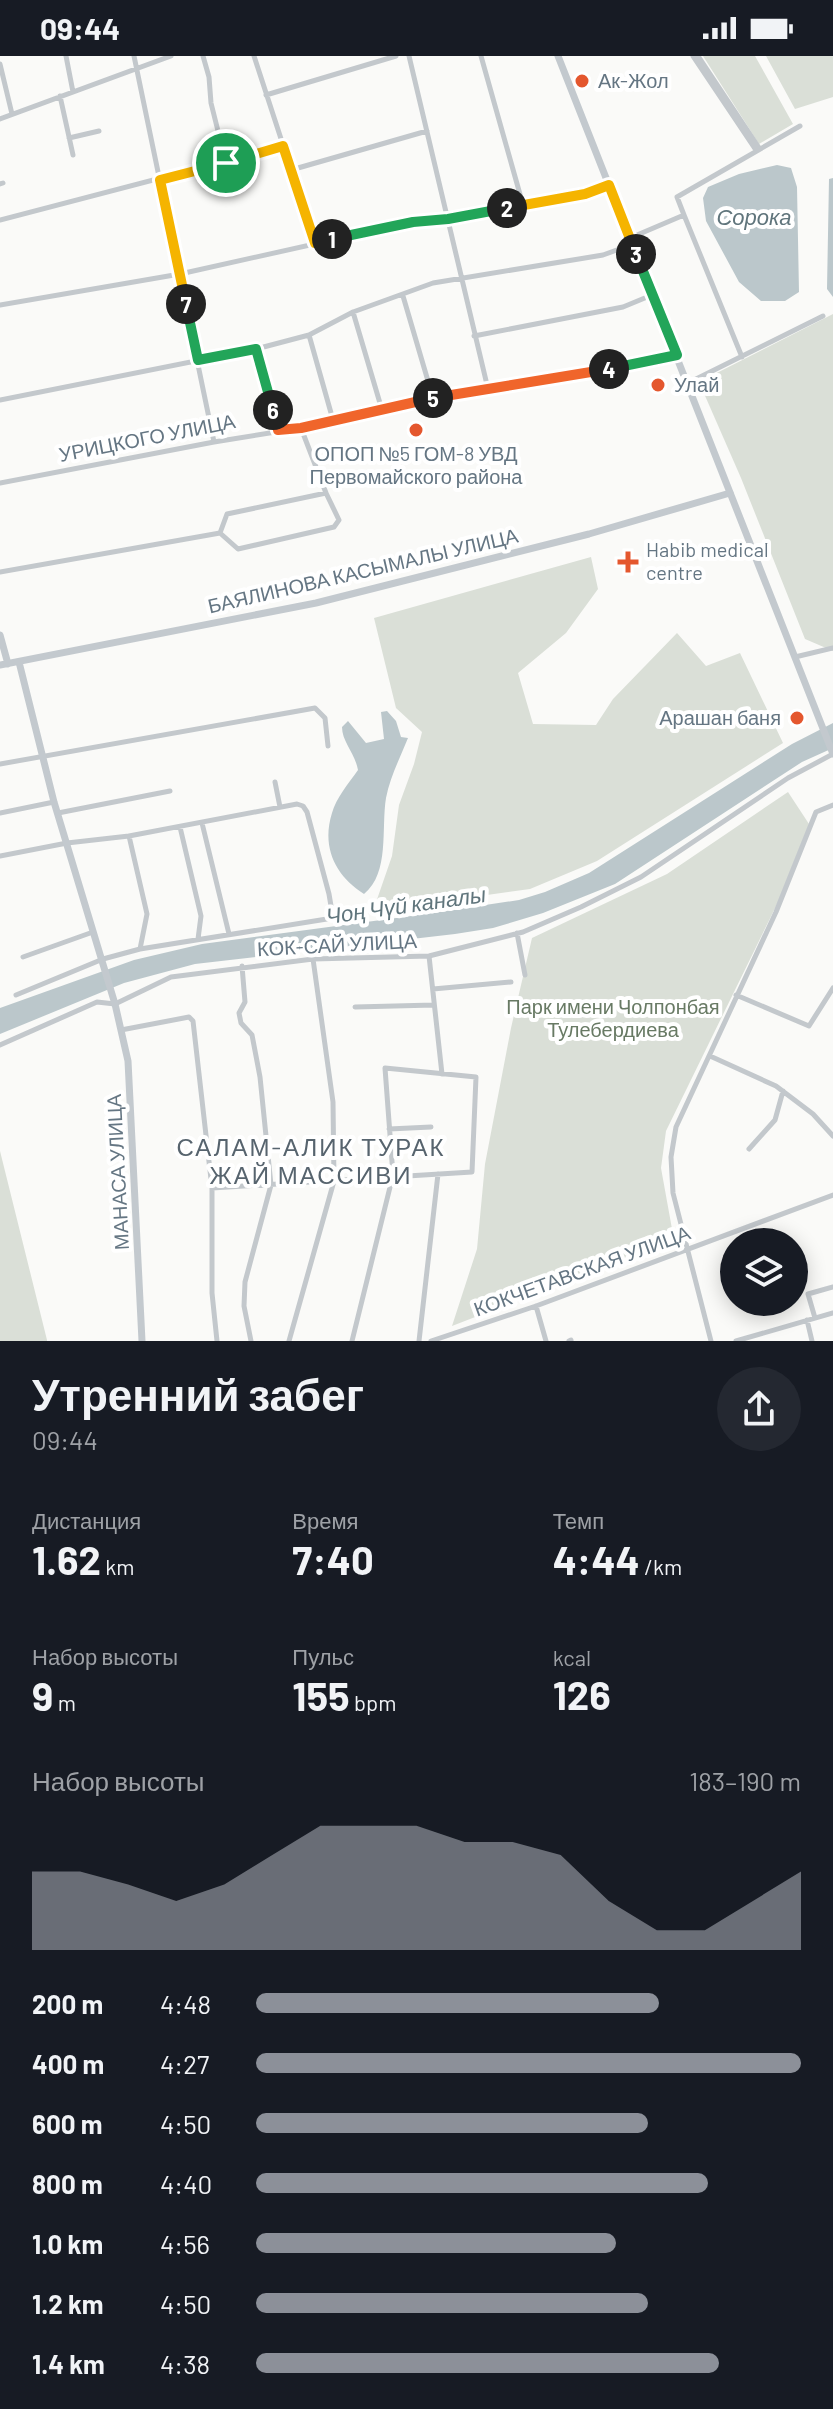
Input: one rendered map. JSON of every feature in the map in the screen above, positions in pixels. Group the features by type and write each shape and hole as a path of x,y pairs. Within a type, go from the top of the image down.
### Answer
{"main road":[{"path":"558,56 833,754"},
{"name":"БАЯЛИНОВА КАСЫМАЛЫ УЛИЦА","path":"4,665 316,603 589,534 730,493"},
{"path":"0,635 4,665"},
{"path":"19,662 54,802 103,962"},
{"name":"МАНАСА УЛИЦА","path":"103,962 128,1061 142,1341"}],"street":[{"path":"66,56 73,92"},
{"path":"134,56 214,442"},
{"path":"0,119 171,56"},
{"path":"203,56 226,163"},
{"path":"254,56 315,243"},
{"path":"266,95 396,56"},
{"path":"409,56 488,389"},
{"path":"481,56 523,205"},
{"path":"695,56 757,149"},
{"path":"0,64 12,114"},
{"path":"60,96 73,155"},
{"path":"742,357 677,197 800,126"},
{"path":"69,138 99,131"},
{"path":"291,170 427,131"},
{"path":"0,220 283,146"},
{"path":"0,305 180,274 413,222 448,219 585,194 609,185"},
{"path":"0,400 256,349 309,335 353,312 433,283 603,255 684,215"},
{"path":"474,336 623,307 653,295"},
{"path":"403,296 433,398"},
{"path":"353,312 382,410"},
{"path":"688,383 823,316"},
{"path":"309,335 333,420"},
{"path":"256,349 278,430"},
{"name":"УРИЦКОГО УЛИЦА","path":"0,483 301,428 433,398 551,380 677,355"},
{"path":"220,533 238,549 334,527 339,520 301,428"},
{"path":"220,533 227,514 326,493"},
{"path":"0,572 220,533"},
{"path":"795,657 833,648"},
{"path":"0,764 315,708 325,718 328,746"},
{"name":"КОК-САЙ УЛИЦА","path":"0,1045 97,1002 115,1004 171,977 313,959 429,956 517,933 581,907 641,877 788,778 833,754"},
{"path":"275,782 280,807"},
{"path":"58,813 170,791"},
{"path":"0,813 54,802"},
{"path":"0,856 67,843 129,836 297,804 307,812 333,918 140,949 16,995"},
{"path":"711,1341 673,1193 671,1157 676,1127 776,912 816,812 833,805"},
{"path":"202,823 229,934"},
{"path":"180,827 201,916 198,939"},
{"path":"129,836 147,914 140,949"},
{"path":"23,957 93,932"},
{"path":"517,933 525,975"},
{"path":"429,956 442,1074"},
{"path":"289,1341 334,1181 333,1102 313,959"},
{"path":"242,966 245,1002 239,1013 241,1023 252,1035 260,1077 271,1185 245,1282 244,1306 251,1341"},
{"path":"433,989 511,982"},
{"path":"736,995 809,1026 833,988"},
{"path":"355,1007 434,1005"},
{"path":"121,1030 170,1019 189,1017 193,1021 212,1188 212,1293 217,1341"},
{"path":"710,1056 783,1091 813,1114 833,1136"},
{"path":"212,1188 393,1175 472,1172 476,1077 385,1068 393,1175 352,1341"},
{"path":"749,1149 775,1120 783,1091"},
{"path":"389,1129 431,1127"},
{"path":"419,1341 438,1174"},
{"name":"КОКЧЕТАВСКАЯ УЛИЦА","path":"431,1341 536,1306 833,1195"},
{"path":"815,1318 808,1294 833,1287"},
{"path":"536,1306 546,1341"},
{"path":"736,1341 833,1313"},
{"path":"807,1320 812,1341"}],"green space":[{"path":"703,56 755,56 793,124 759,144"},
{"path":"766,56 833,56 833,97 795,109"},
{"path":"833,314 833,651 805,639 699,382"},
{"path":"591,557 598,589 566,633 518,673 533,724 596,725 613,699 677,633 706,666 740,653 783,743 597,861 530,889 373,911 392,856 399,805 422,732 396,708 374,618"},
{"name":"Парк имени Чолпонбая Тулебердиева","path":"788,792 809,824 778,902 666,1131 661,1168 674,1240 452,1326 477,1249 485,1164 532,938 667,874"},
{"path":"0,1151 47,1340 47,1341 0,1341"}],"water":[{"name":"Сорока","path":"777,165 791,168 797,187 799,292 785,301 761,301 739,282 706,221 703,198 708,187 739,174"},
{"name":"Сорока","path":"833,178 833,297 827,289 829,179"},
{"path":"387,711 396,721 401,737 408,738 386,798 378,874 364,894 346,879 333,860 329,826 336,802 358,770 342,727 348,721 366,743 384,739 381,712"},
{"path":"833,723 833,748 802,762 615,884 543,913 493,928 455,934 195,964 124,983 0,1034 0,1008 134,960 202,944 519,900 545,892 589,873 792,744"}],"place":[{"name":"Ак-Жол","path":"582,81"},
{"name":"Улай","path":"658,385"},
{"name":"ОПОП №5 ГОМ-8 УВД Первомайского района","path":"416,430"},
{"name":"Habib medical centre","path":"628,562"},
{"name":"Арашан баня","path":"797,718"}],"district":[{"name":"САЛАМ-АЛИК ТУРАК ЖАЙ МАССИВИ","path":"311,1162"}],"route":[{"path":"283,146 315,243 413,222 448,219 585,194 609,185 677,355 551,380 433,398 301,428 278,430 256,349 198,360 160,180 226,163 283,146"}],"water label":[{"name":"Чоң Чүй каналы","path":"406,905"}]}
